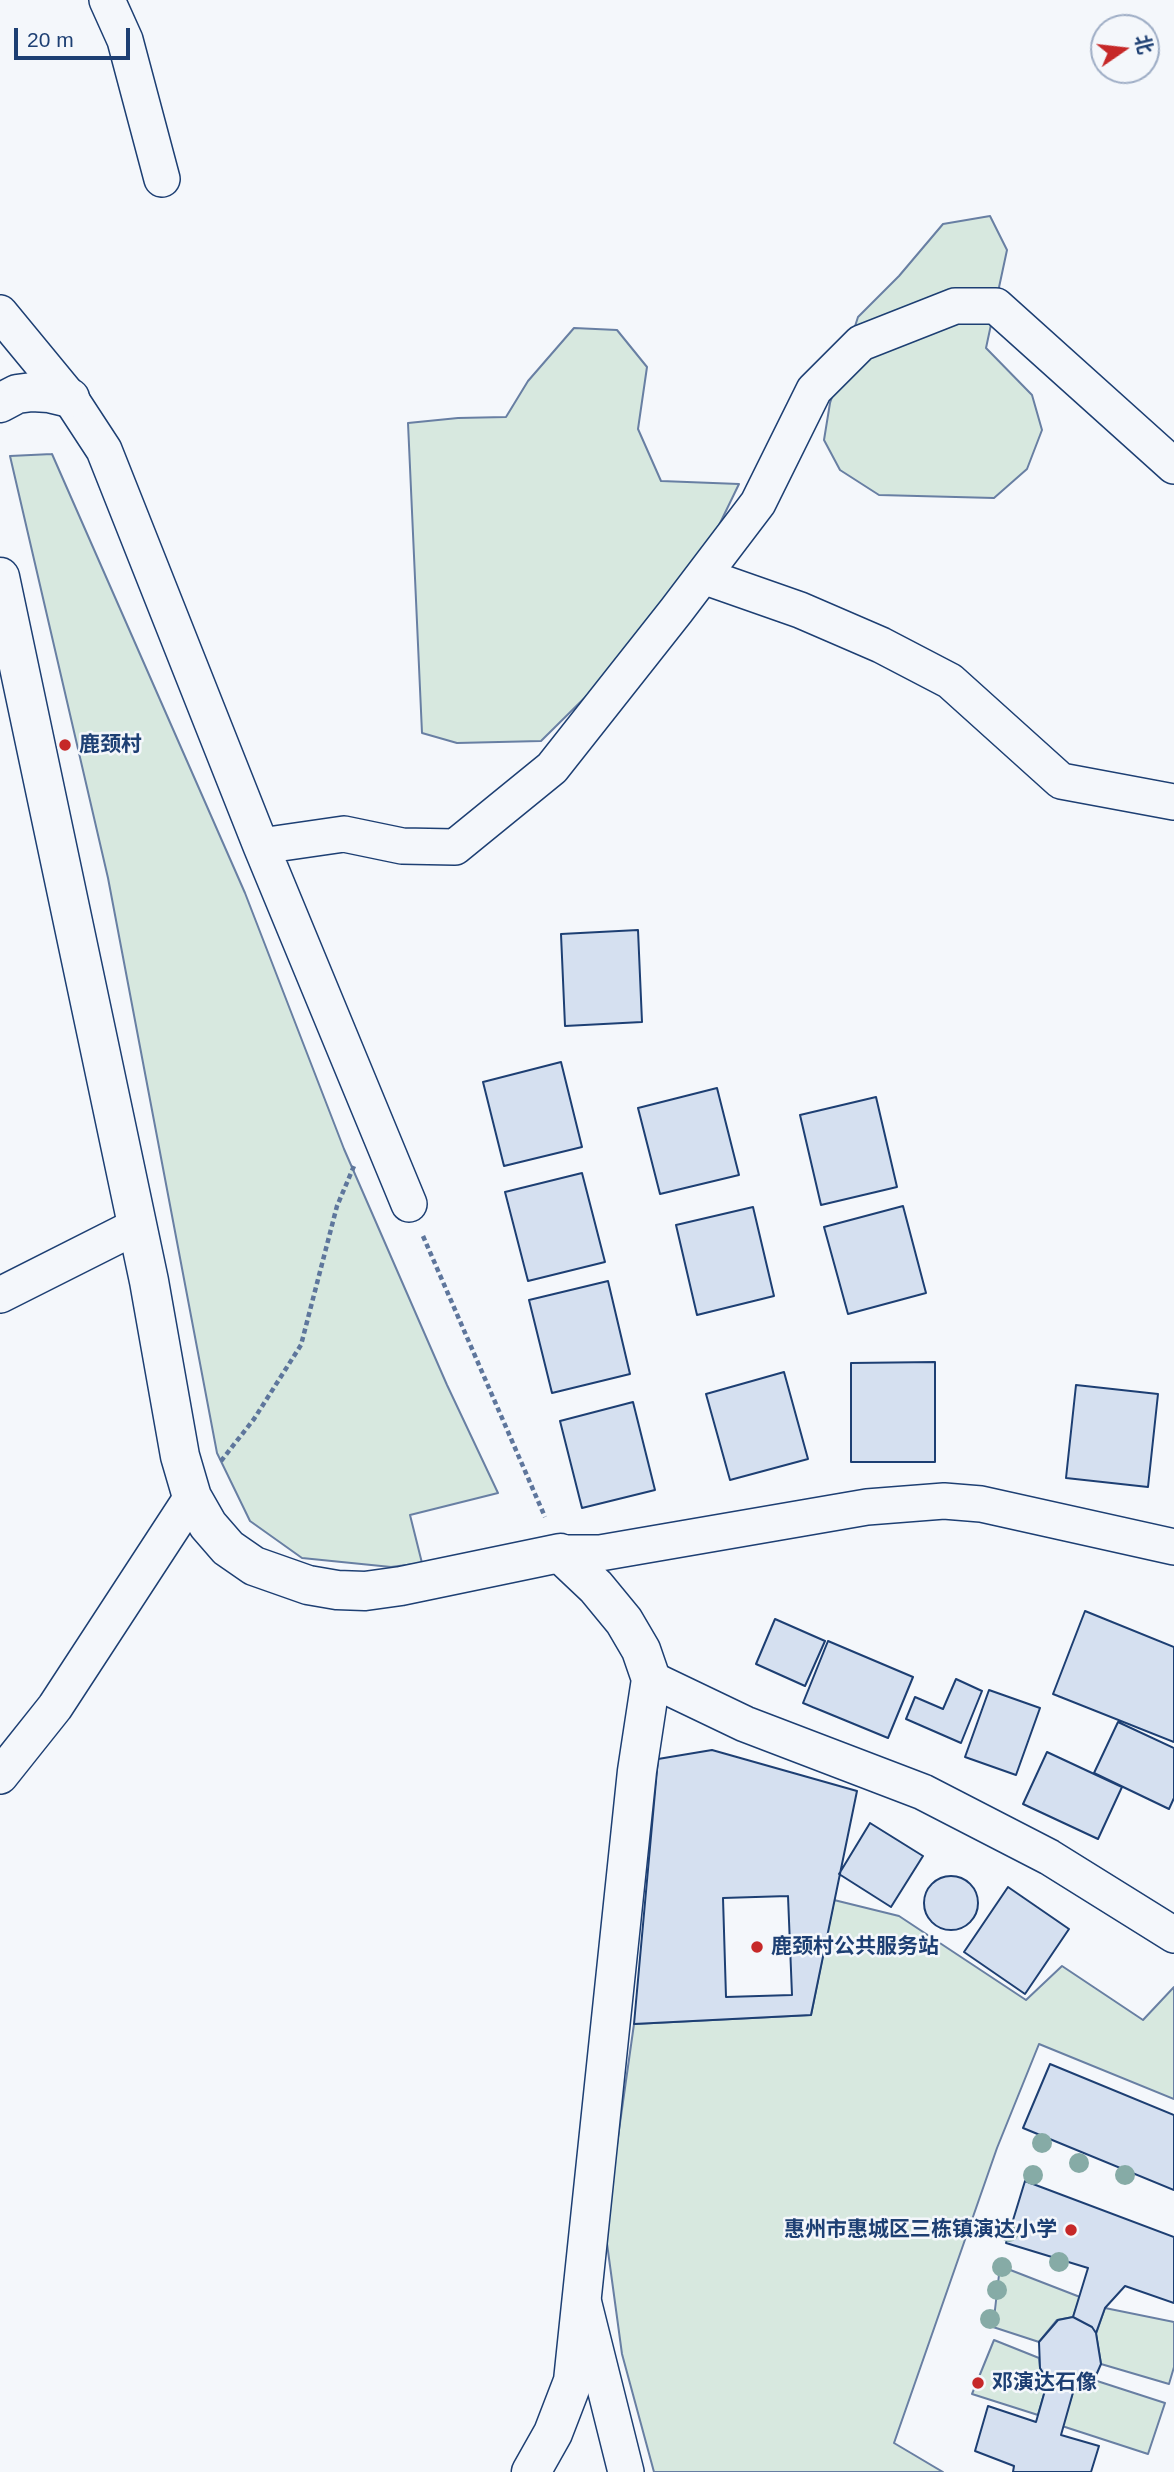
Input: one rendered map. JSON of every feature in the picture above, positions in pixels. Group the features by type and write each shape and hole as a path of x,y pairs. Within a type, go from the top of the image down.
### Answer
{"street":[{"path":"107,0 125,40 162,180"},
{"path":"261,846 344,834 402,846 455,847 552,768 758,503 814,390 861,343 955,306 996,306 1174,466"},
{"path":"0,313 70,398 104,450 261,846 410,1204"},
{"path":"0,403 17,394 32,392 70,398"},
{"path":"703,576 800,610 881,645 950,681 1061,781 1174,802"},
{"path":"0,577 137,1226 180,1456 192,1497 208,1525 228,1548 254,1566 308,1585 365,1591 560,1553 600,1553 867,1507 933,1502 981,1504 1169,1537"},
{"path":"0,1295 137,1226"},
{"path":"0,1776 55,1707 192,1497"},
{"path":"531,2472 553,2433 573,2381 636,1785 651,1679 640,1650 624,1621 596,1587 560,1553"},
{"path":"651,1679 745,1724 923,1792 1049,1857 1174,1936"},
{"path":"581,2290 626,2472"}],"path":[{"path":"192,1497 254,1419 300,1345 337,1206 375,1118"},
{"path":"410,1204 560,1553"}],"shaded area":[{"path":"990,216 1007,250 986,348 1032,395 1042,430 1027,469 994,498 879,495 840,470 824,440 830,403 858,317 899,276 943,224"},
{"path":"574,328 617,330 647,367 638,429 661,481 739,484 707,550 628,655 541,741 457,743 422,733 408,423 506,417 528,381"},
{"path":"52,454 245,893 344,1149 447,1385 498,1493 410,1515 422,1563 391,1567 302,1558 250,1521 217,1453 108,878 10,456"},
{"path":"834,1900 899,1916 1026,2000 1062,1966 1143,2020 1174,1987 1174,2099 1039,2044 997,2148 894,2443 943,2472 654,2472 622,2354 605,2229 634,2024 811,2015"},
{"path":"1000,2266 1080,2297 1073,2317 1057,2320 1039,2342 993,2327"},
{"path":"1105,2308 1174,2322 1174,2367 1169,2384 1101,2364 1096,2334"},
{"path":"994,2340 1039,2358 1040,2368 1048,2380 1038,2415 972,2394"},
{"path":"1094,2380 1165,2403 1148,2454 1062,2426 1074,2389 1082,2388"}],"building":[{"path":"638,930 642,1022 565,1026 561,934"},
{"path":"561,1062 582,1147 504,1166 483,1082"},
{"path":"717,1088 739,1175 660,1194 638,1108"},
{"path":"876,1097 897,1187 821,1205 800,1115"},
{"path":"582,1173 605,1262 528,1281 505,1192"},
{"path":"903,1206 926,1293 848,1314 824,1227"},
{"path":"753,1207 774,1296 697,1315 676,1225"},
{"path":"608,1281 630,1374 552,1393 529,1300"},
{"path":"935,1362 935,1462 851,1462 851,1363"},
{"path":"784,1372 808,1459 730,1480 706,1394"},
{"path":"1076,1385 1158,1394 1148,1487 1066,1478"},
{"path":"633,1402 655,1490 582,1508 560,1421"},
{"path":"1085,1611 1174,1647 1174,1742 1053,1694"},
{"path":"775,1619 825,1641 805,1686 756,1664"},
{"path":"828,1641 913,1677 888,1738 803,1703"},
{"path":"956,1679 982,1691 961,1743 906,1719 915,1697 943,1709"},
{"path":"989,1690 1040,1708 1016,1775 965,1757"},
{"path":"1118,1722 1174,1748 1174,1798 1169,1809 1094,1773"},
{"path":"712,1750 857,1791 811,2015 634,2024 658,1759"},
{"path":"1047,1752 1122,1787 1098,1839 1023,1804"},
{"path":"870,1823 923,1856 891,1907 839,1874"},
{"path":"951,1876 970,1884 978,1903 970,1922 951,1930 932,1922 924,1903 932,1884"},
{"path":"1008,1887 1069,1929 1025,1994 964,1952"},
{"name":"鹿颈村公共服务站","path":"788,1896 792,1995 726,1997 723,1898"},
{"path":"1050,2064 1174,2115 1174,2190 1023,2128"},
{"path":"1025,2181 1174,2237 1174,2303 1125,2286 1105,2308 1096,2333 1092,2327 1073,2317 1088,2268 1006,2243"},
{"path":"1073,2317 1092,2327 1096,2333 1101,2364 1094,2380 1082,2388 1074,2389 1061,2435 1099,2446 1091,2472 1013,2472 1014,2466 975,2451 988,2406 1036,2422 1048,2380 1040,2368 1039,2342 1058,2320"}],"place":[{"name":"鹿颈村","path":"65,745"},
{"name":"鹿颈村公共服务站","path":"757,1947"},
{"name":"惠州市惠城区三栋镇演达小学","path":"1071,2230"},
{"name":"邓演达石像","path":"978,2383"}]}
